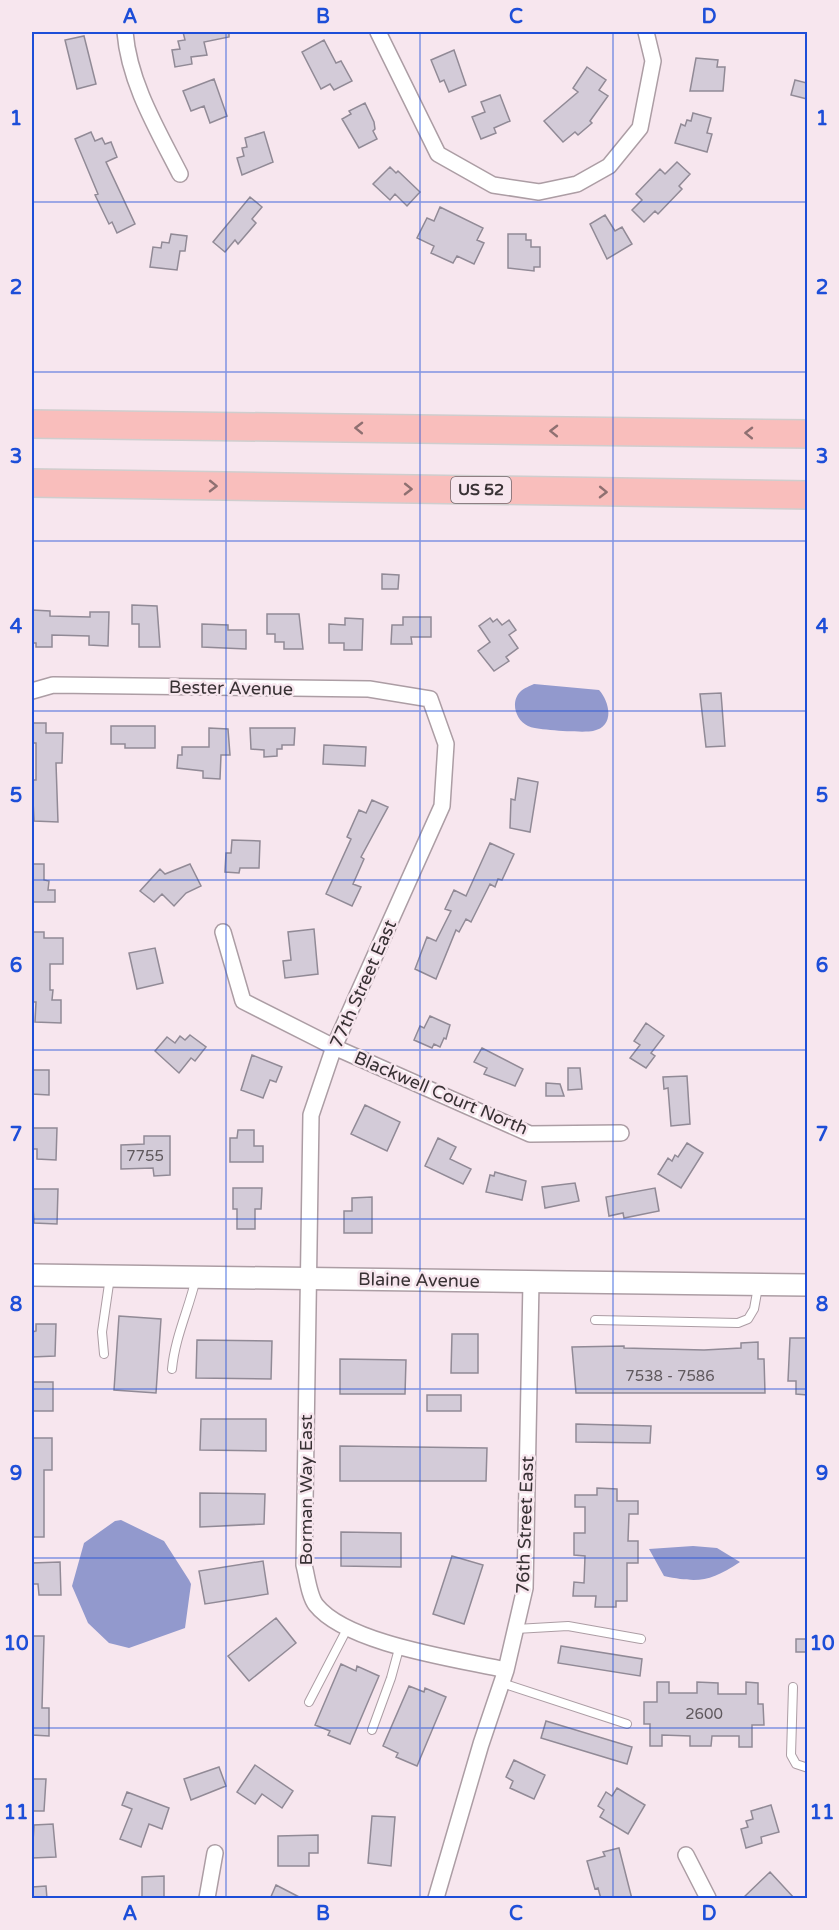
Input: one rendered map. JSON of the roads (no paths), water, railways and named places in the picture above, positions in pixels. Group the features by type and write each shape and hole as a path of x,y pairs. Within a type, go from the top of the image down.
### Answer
{"highway":[{"path":"32,407 223,426"},
{"path":"32,424 807,434"},
{"name":"US 52","path":"32,483 807,495"},
{"path":"32,497 155,485"}],"street":[{"path":"125,32 126,44 145,104 180,174"},
{"path":"378,32 438,154 493,185 538,192 577,184 609,166 640,129 653,61 646,32"},
{"name":"Bester Avenue","path":"32,691 53,686 369,689 430,699"},
{"name":"77th Street East","path":"307,1278 310,1115 334,1047 442,806 446,744 430,699"},
{"name":"Blackwell Court North","path":"223,932 243,1001 334,1047 530,1134 621,1133"},
{"name":"Blaine Avenue","path":"32,1275 807,1286"},
{"name":"Borman Way East","path":"307,1278 304,1565 315,1604 347,1629 504,1676"},
{"name":"76th Street East","path":"436,1899 481,1744 504,1676 525,1588 531,1282"},
{"path":"207,1899 215,1853"},
{"path":"686,1855 708,1899"}],"lane":[{"path":"104,1354 102,1332 110,1275"},
{"path":"172,1369 176,1340 190,1303 196,1276"},
{"path":"595,1320 738,1323 748,1319 754,1309 758,1285"},
{"path":"516,1629 568,1626 640,1639"},
{"path":"309,1702 347,1629"},
{"path":"372,1730 392,1678 400,1645"},
{"path":"504,1676 627,1724"},
{"path":"793,1687 791,1755 796,1764 807,1767"}],"water":[{"path":"534,684 599,690 608,707 605,725 588,732 549,730 528,726 517,715 515,705 521,691"},
{"path":"121,1520 164,1541 191,1584 185,1628 129,1648 109,1643 88,1623 72,1586 84,1543 115,1521"},
{"path":"693,1546 717,1548 740,1562 712,1577 686,1580 664,1576 649,1549"}]}
